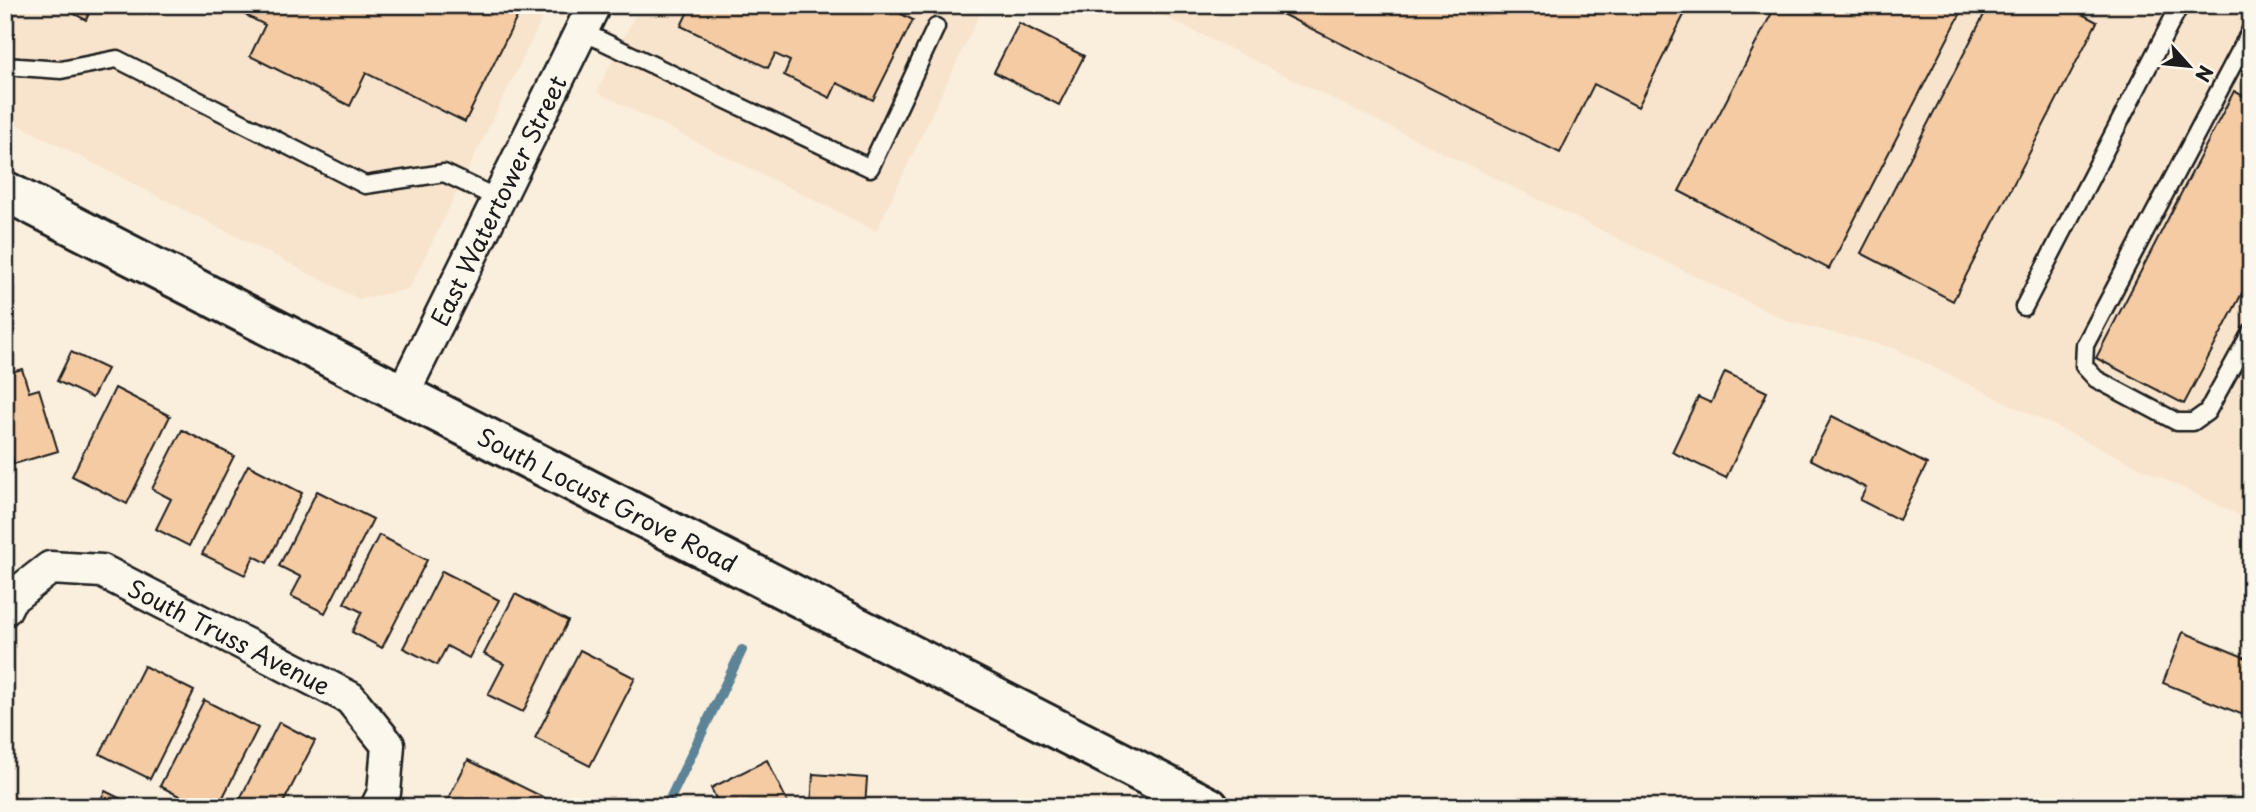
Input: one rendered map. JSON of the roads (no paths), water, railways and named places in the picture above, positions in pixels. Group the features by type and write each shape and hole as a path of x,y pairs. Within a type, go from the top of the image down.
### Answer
{"main road":[{"name":"South Locust Grove Road","path":"5,191 1186,802"}],"street":[{"name":"East Watertower Street","path":"402,395 587,18"},
{"name":"South Truss Avenue","path":"5,610 10,599 50,568 102,571 351,698 388,745 384,793 377,807"}],"lane":[{"path":"2024,307 2180,5"},
{"path":"587,18 870,168 936,27"},
{"path":"2251,30 2085,345 2084,366 2096,379 2177,422 2193,422 2207,412 2251,332"},
{"path":"5,66 61,70 117,59 365,185 444,173 499,199"}],"waterway":[{"path":"666,807 742,650"}]}
